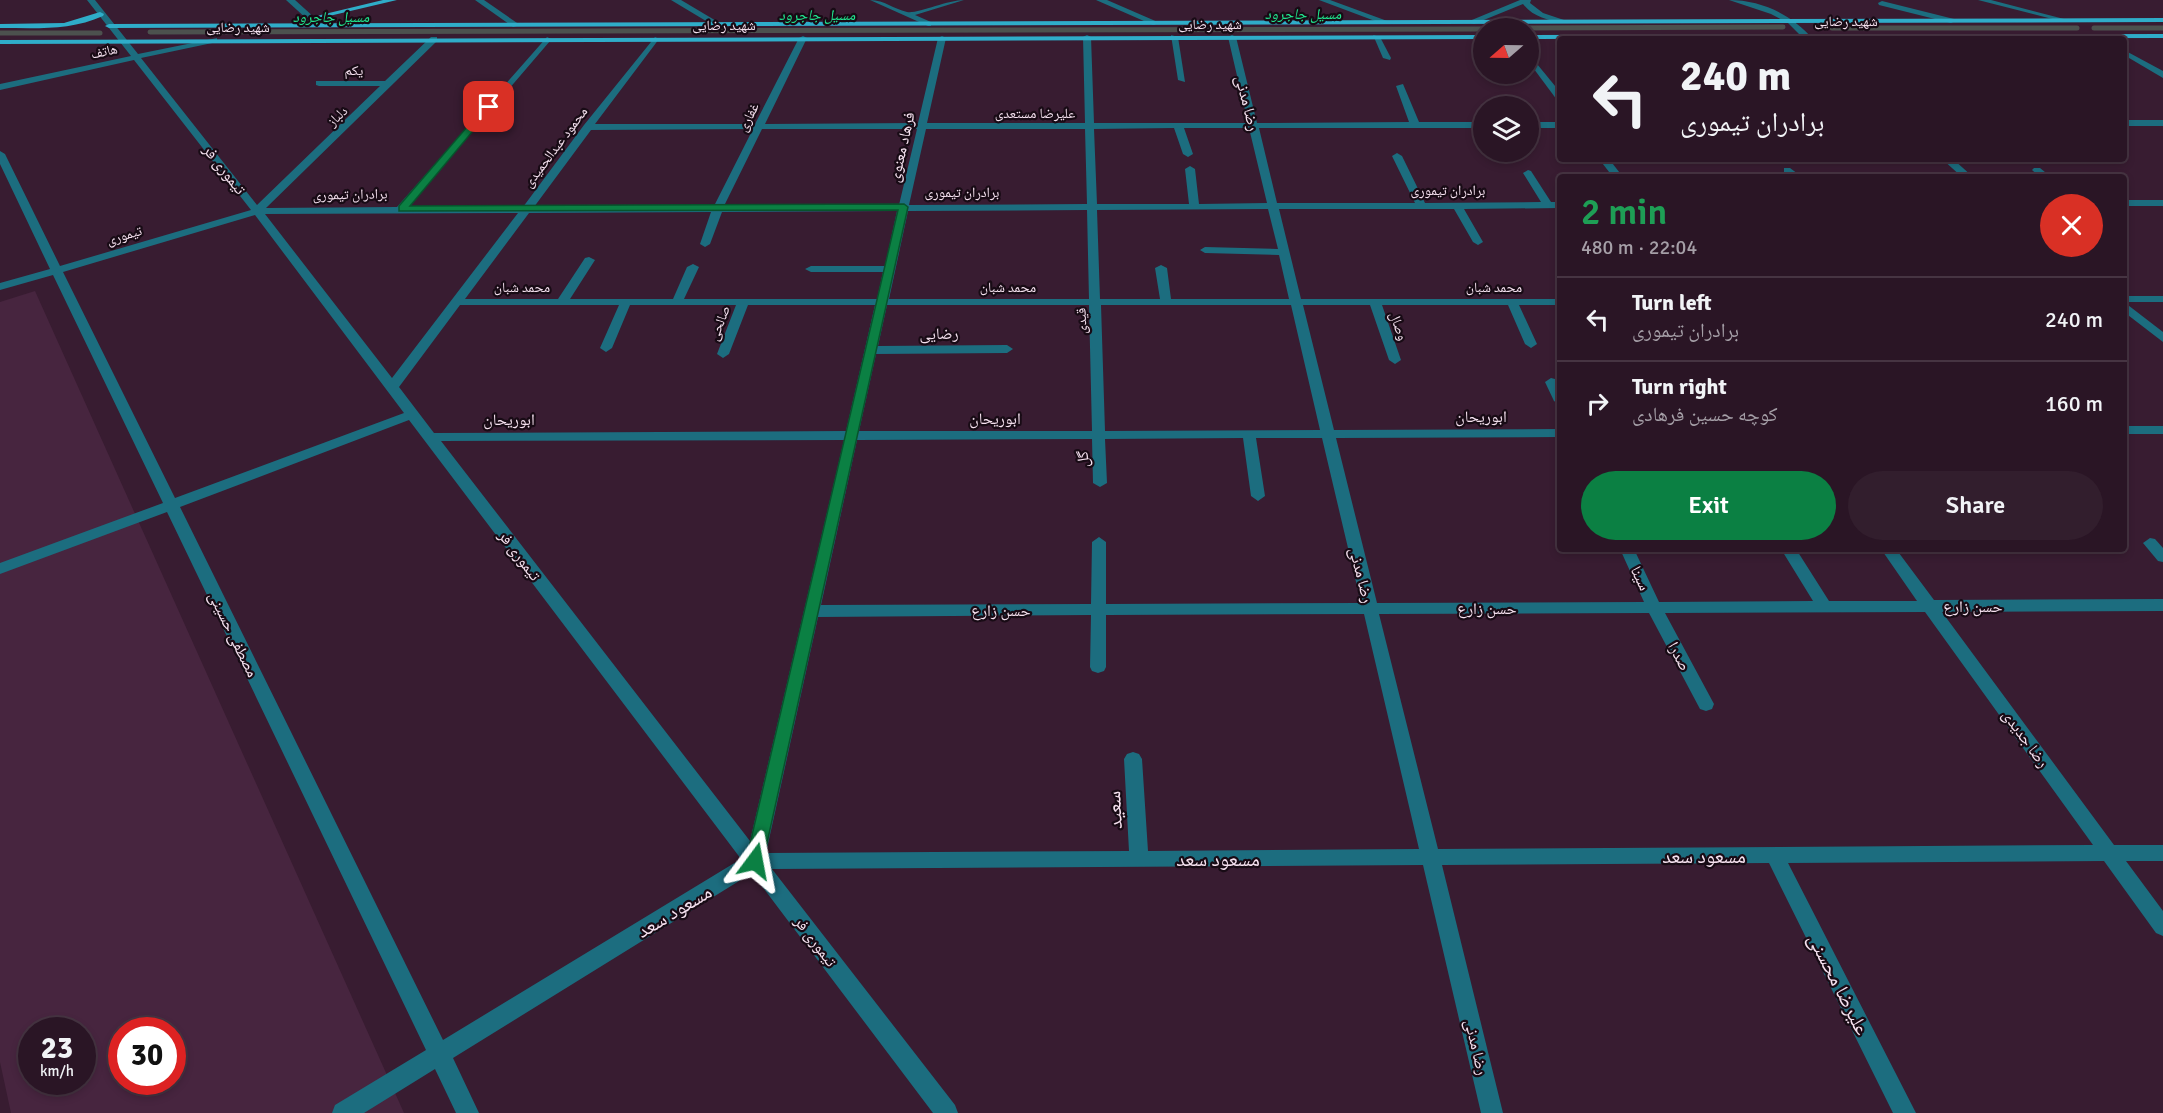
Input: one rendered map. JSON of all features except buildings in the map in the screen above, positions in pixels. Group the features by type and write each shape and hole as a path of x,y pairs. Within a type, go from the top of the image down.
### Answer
{"main road":[{"path":"280,25 393,0"},
{"path":"0,26 65,25 81,22 100,14"},
{"name":"شهید رضایی","path":"109,26 2163,20"},
{"name":"شهید رضایی","path":"2127,37 2163,36"},
{"name":"شهید رضایی","path":"0,42 1473,37"},
{"name":"شهید رضایی","path":"1539,37 1557,37"}],"street":[{"name":"تیموری فر","path":"91,0 109,26 138,57 257,210 947,1113"},
{"path":"290,0 311,18"},
{"path":"479,0 516,25"},
{"path":"675,0 719,25"},
{"path":"874,0 928,24"},
{"path":"907,15 960,0"},
{"path":"1100,0 1156,23"},
{"path":"1323,0 1386,22"},
{"path":"1471,21 1526,0 1527,6 1534,12 1563,21"},
{"path":"1733,0 1774,12 1791,21 1806,36"},
{"path":"1982,0 2064,20"},
{"path":"1882,3 1951,21"},
{"name":"قیدی","path":"1087,37 1099,435"},
{"path":"1174,37 1182,80"},
{"name":"رضا مدنی","path":"1232,37 1432,857 1492,1113"},
{"path":"1376,37 1388,58"},
{"name":"غفاری","path":"705,244 718,208 803,38"},
{"name":"فرهاد معنوی","path":"755,861 942,38"},
{"name":"دلباز","path":"257,210 434,39"},
{"path":"402,208 547,39"},
{"name":"محمود عبدالحمیدی","path":"392,387 655,39"},
{"name":"هاتف","path":"0,87 214,40"},
{"path":"2127,54 2163,75"},
{"path":"1539,70 1557,94"},
{"name":"یکم","path":"319,83 389,84"},
{"path":"1400,86 1415,125"},
{"path":"2127,123 2163,123"},
{"path":"1539,125 1557,124"},
{"name":"علیرضا مستعدی","path":"587,127 1473,125"},
{"path":"1178,126 1188,154"},
{"name":"مصطفی حسینی","path":"0,154 468,1113"},
{"path":"1397,156 1420,205"},
{"path":"1606,162 1616,174"},
{"path":"1950,162 1964,174"},
{"path":"1190,169 1194,206"},
{"path":"1787,170 1793,174"},
{"path":"2037,170 2042,174"},
{"path":"1528,172 1548,205"},
{"path":"2127,203 2163,203"},
{"path":"1457,205 1478,242"},
{"name":"برادران تیموری","path":"257,210 1557,205"},
{"name":"تیموری","path":"0,287 257,210"},
{"path":"1205,250 1284,252"},
{"path":"562,302 589,260"},
{"path":"677,302 693,267"},
{"path":"1161,268 1166,302"},
{"path":"811,269 890,269"},
{"path":"2127,299 2163,299"},
{"name":"محمد شبان","path":"457,302 1557,302"},
{"path":"606,348 626,302"},
{"name":"وصال","path":"1375,302 1395,360"},
{"path":"1512,302 1531,344"},
{"name":"صالحی","path":"723,354 743,303"},
{"path":"2127,308 2163,338"},
{"name":"رضایی","path":"871,350 1007,349"},
{"path":"1551,382 1557,395"},
{"path":"0,569 413,414"},
{"path":"2127,430 2163,430"},
{"name":"ابوریحان","path":"430,437 1557,433"},
{"name":"گل","path":"1099,435 1100,483"},
{"path":"1249,435 1258,496"},
{"path":"1098,667 1099,542"},
{"path":"2150,543 2163,557"},
{"name":"سینا","path":"1628,552 1654,607"},
{"path":"1790,552 1825,607"},
{"name":"رضا جدیدی","path":"1890,552 2163,927"},
{"name":"حسن زارع","path":"812,611 2163,605"},
{"name":"صدرا","path":"1654,607 1706,704"},
{"name":"سعید","path":"1133,759 1139,859"},
{"name":"مسعود سعد","path":"344,1113 755,861 2163,853"},
{"name":"علیرضا محسنی","path":"1774,855 1905,1113"}],"shaded area":[{"path":"35,291 404,1113 11,1113 0,1062 0,302"}],"waterway":[{"name":"مسیل جاجرود","path":"1539,28 1783,27"},
{"name":"مسیل جاجرود","path":"1832,28 2077,28"},
{"name":"مسیل جاجرود","path":"2094,28 2163,28"},
{"name":"مسیل جاجرود","path":"150,32 1473,29"},
{"name":"مسیل جاجرود","path":"0,33 100,33"}],"route":[{"path":"489,107 402,208 904,207 755,861"}]}
